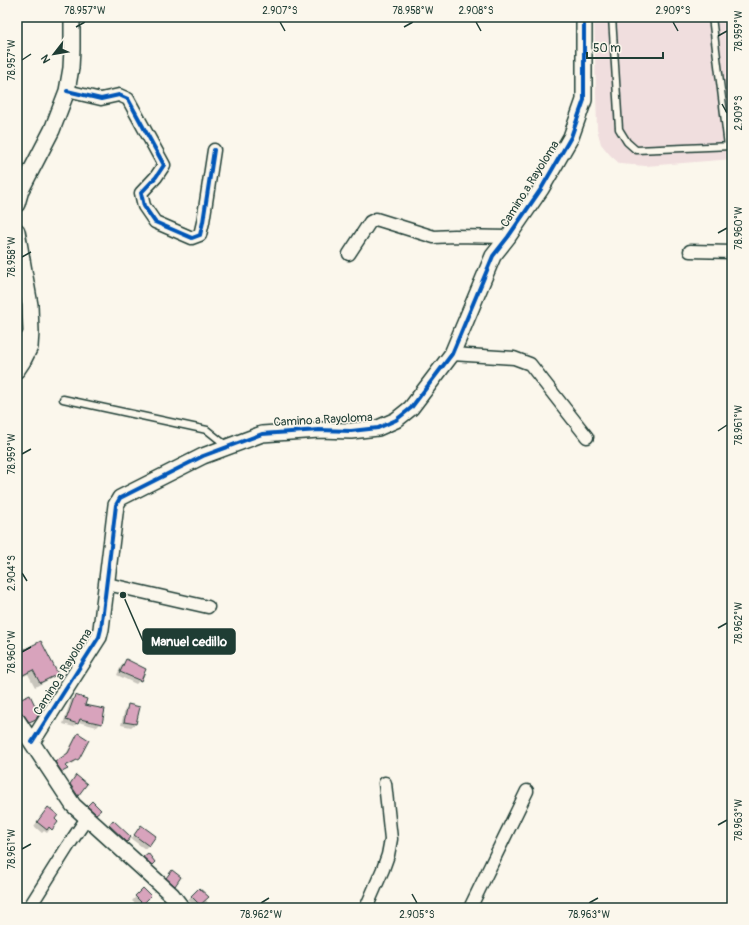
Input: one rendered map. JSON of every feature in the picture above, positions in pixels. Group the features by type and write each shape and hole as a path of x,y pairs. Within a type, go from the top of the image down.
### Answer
{"street":[{"path":"17,204 21,190 20,184 52,130 67,91 71,68 72,17"},
{"name":"Camino a Rayoloma","path":"32,742 99,637 116,505 120,498 203,456 262,434 319,430 351,431 378,428 396,420 411,408 452,354 493,256 541,189 571,137 584,100 584,17"},
{"path":"67,91 101,99 119,95 128,99 164,165 141,193 144,206 156,222 192,238 200,235 204,222 214,150"},
{"path":"349,254 370,222 376,219 434,237 508,237"},
{"path":"17,231 30,305 31,332 30,347 17,370"},
{"path":"690,250 732,252"},
{"path":"17,351 31,332"},
{"path":"452,354 514,358 530,364 587,438"},
{"path":"107,584 208,607"},
{"path":"17,720 73,805 172,895 182,908"},
{"path":"366,908 383,869 388,855 391,839 385,783"},
{"path":"470,908 527,791"},
{"path":"29,908 87,818"}],"lane":[{"path":"612,17 619,130 627,142 636,150 730,146 712,17"},
{"path":"63,399 207,430 227,446"}],"shaded area":[{"path":"594,17 732,17 732,159 646,166 620,164 610,155 601,144 597,129"}],"building":[{"path":"41,641 58,674 40,683 33,670 17,678 17,653"},
{"path":"126,659 146,669 141,681 120,672"},
{"path":"30,695 39,714 36,719 29,722 17,708 17,701"},
{"path":"75,695 87,699 85,705 105,709 102,724 80,719 78,724 66,720"},
{"path":"128,704 140,707 136,724 124,722"},
{"path":"78,733 89,740 79,759 65,766 68,769 62,772 55,762 68,753"},
{"path":"76,775 87,784 78,796 70,784"},
{"path":"92,801 101,810 96,814 87,806"},
{"path":"48,807 58,815 55,819 58,822 52,830 49,827 47,830 37,822"},
{"path":"113,820 131,837 127,842 109,825"},
{"path":"141,825 156,836 149,846 134,835"},
{"path":"148,853 155,862 152,865 143,857"},
{"path":"172,870 181,877 175,886 166,878"},
{"path":"143,888 151,896 143,904 135,896"},
{"path":"199,888 209,897 200,905 191,896"}],"cycle path":[{"path":"32,742 99,637 116,505 120,498 203,456 262,434 319,430 351,431 378,428 396,420 411,408 452,354 493,256 541,189 571,137 584,100 584,17"},
{"path":"67,91 101,99 119,95 128,99 164,165 156,177 141,193 144,206 155,222 192,238 200,235 214,150"}],"place":[{"name":"Manuel cedillo","path":"123,595"}]}
